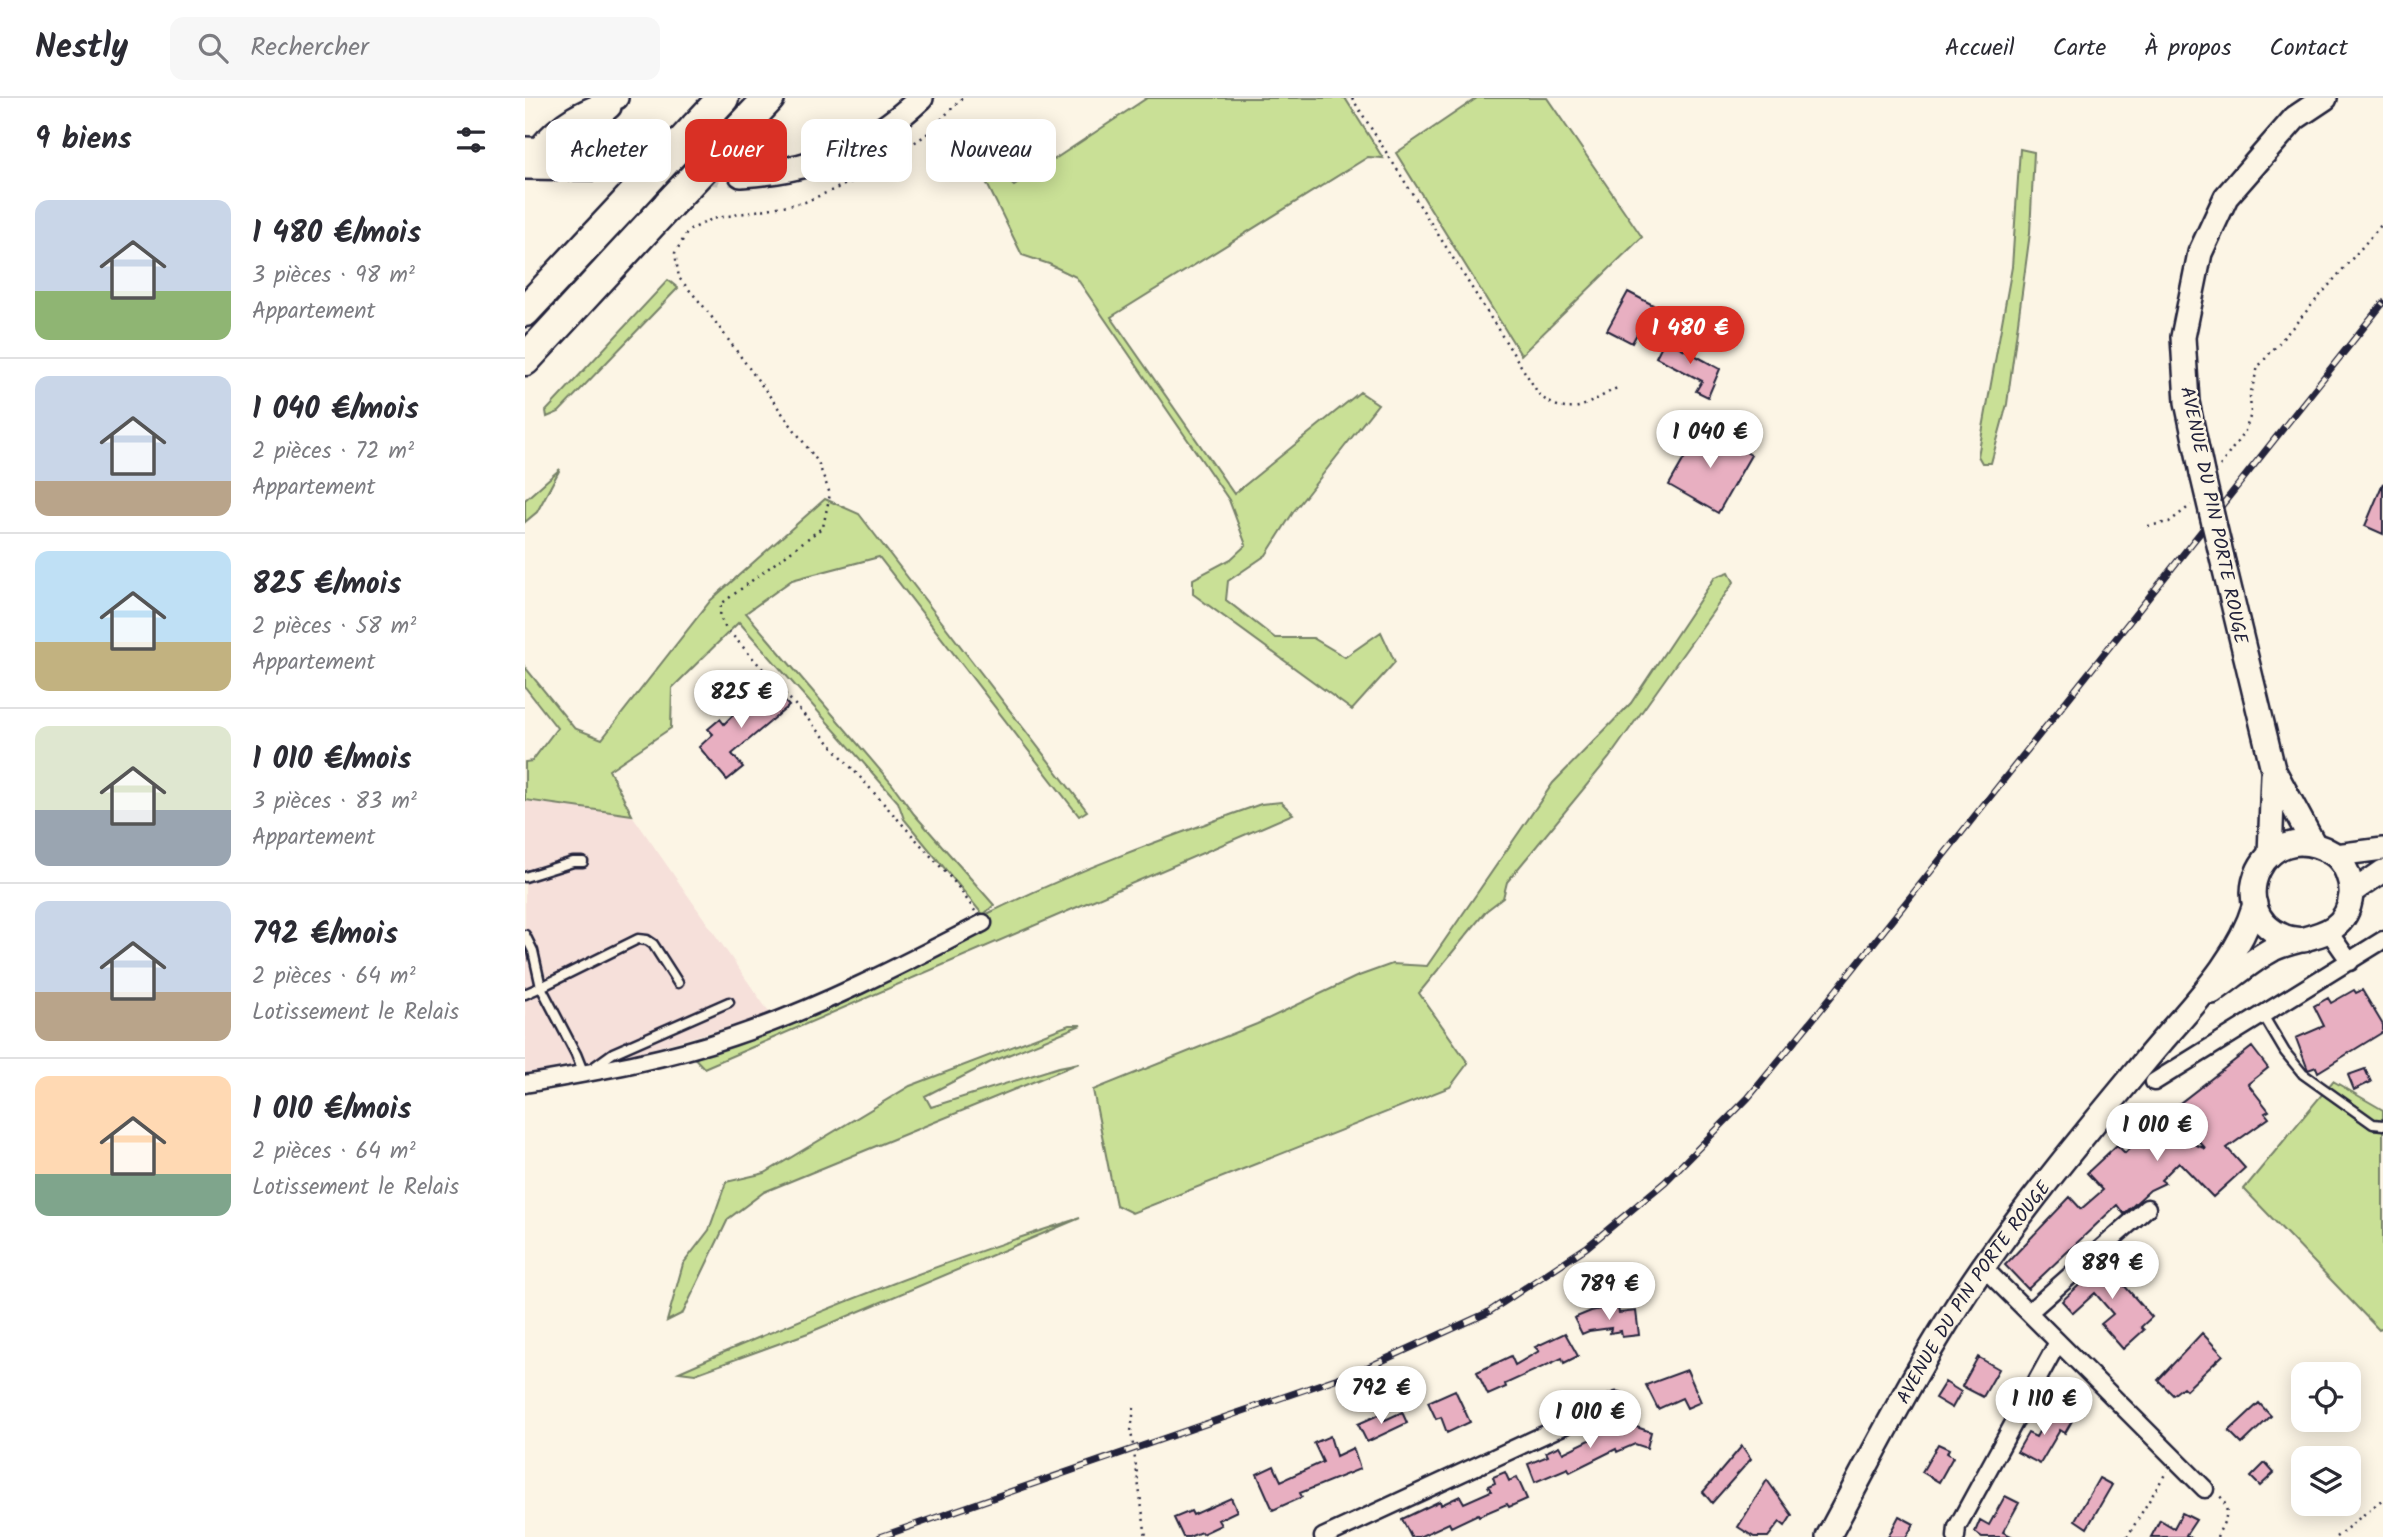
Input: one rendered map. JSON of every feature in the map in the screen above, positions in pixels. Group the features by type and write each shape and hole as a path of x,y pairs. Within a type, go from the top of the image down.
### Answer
{"highway":[{"path":"525,311 723,98"},
{"path":"525,360 769,98"},
{"path":"525,302 620,210"}],"main road":[{"path":"906,98 856,132 834,142 804,153 745,168 791,168 848,150 871,139 921,98"},
{"name":"AVENUE DU PIN PORTE ROUGE","path":"2313,843 2273,769 2224,566 2208,474 2187,402 2183,337 2200,253 2226,197 2295,118 2325,98"},
{"path":"528,155 546,153"},
{"path":"528,155 546,159"},
{"name":"AVENUE DU PIN PORTE ROUGE","path":"2270,855 2273,769"},
{"path":"2313,843 2336,855 2346,869 2351,894 2346,913 2329,932 2304,940 2285,937 2273,931 2262,920 2255,904 2254,881 2260,865 2270,855 2289,844 2313,843"},
{"name":"AVENUE DU PIN PORTE ROUGE","path":"1828,1537 1919,1371 1983,1267 2106,1109 2198,1002 2241,939 2255,904"},
{"name":"AVENUE DU PIN PORTE ROUGE","path":"2198,1002 2274,948 2304,940"}],"street":[{"path":"528,155 564,122 583,111 617,98"},
{"path":"594,119 623,98"},
{"path":"2336,855 2383,849"},
{"path":"2351,894 2383,871"},
{"path":"525,1084 617,1068 730,1038 808,1009 905,964 983,923"},
{"path":"2329,932 2350,962"},
{"path":"2154,1082 2383,940"},
{"path":"2028,1312 2147,1208"},
{"path":"1983,1267 2205,1489"},
{"path":"1957,1537 1957,1527 2058,1342"},
{"path":"1323,1537 1617,1401"}],"lane":[{"path":"525,877 573,862 583,862"},
{"path":"525,935 533,951 541,987 584,1074 613,1053 729,1002"},
{"path":"525,994 638,939 653,944 678,984"},
{"path":"2263,1015 2285,1052 2303,1074 2374,1124 2383,1125"}],"path":[{"path":"962,98 926,135 858,179 806,202 712,219 688,231 675,253 679,278 713,319 818,462 830,494 823,527 721,604 720,617 725,627 955,884 983,923"},
{"path":"1352,98 1540,396 1553,406 1572,410 1617,388"},
{"path":"2208,474 2245,431 2251,415 2249,395 2257,367 2383,223"},
{"path":"2148,526 2169,523 2190,507 2197,496"},
{"path":"1134,1408 1131,1431 1146,1537"},
{"path":"2127,1537 2158,1482 2176,1460"},
{"path":"2205,1489 2216,1492 2227,1506 2228,1513 2217,1537"},
{"path":"2336,1537 2383,1499"}],"shaded area":[{"path":"525,800 632,815 771,1015 615,1059 563,1066 525,1075"}],"green space":[{"path":"1147,98 1345,98 1383,158 1368,157 1111,317 1234,494 1360,392 1378,404 1294,511 1266,555 1228,581 1226,600 1275,638 1313,638 1345,657 1381,632 1395,662 1352,710 1193,594 1193,579 1231,559 1246,545 1229,500 1076,277 1022,255 986,182 1010,182 1014,186 1020,182 1056,182 1056,158"},
{"path":"1477,98 1547,98 1642,237 1521,355 1396,153"},
{"path":"2020,149 2034,152 2030,233 2007,404 1991,463 1982,463 1978,456 2012,267"},
{"path":"668,280 678,288 559,412 547,417 546,411"},
{"path":"560,469 537,512 525,522 525,500"},
{"path":"825,499 859,514 1087,811 1079,816 879,557 792,580 746,613 994,905 983,915 904,819 898,802 739,622 672,688 671,728 609,770 632,815 525,800 525,762 532,761 557,728 525,687 525,667 574,728 602,739 711,600"},
{"path":"1729,572 1734,582 1609,758 1507,882 1503,898 1486,911 1419,993 1468,1063 1450,1087 1132,1213 1116,1205 1093,1090 1257,1024 1356,977 1392,964 1427,966 1553,783 1631,703 1715,577"},
{"path":"1281,802 1293,814 704,1068 690,1053 983,931 987,914 1054,883 1226,816 1261,804"},
{"path":"1069,1025 1081,1025 991,1062 925,1096 931,1107 1079,1063 764,1192 728,1219 683,1313 667,1321 683,1264 709,1230 726,1182 765,1173 910,1086"},
{"path":"2333,1081 2383,1110 2383,1328 2379,1330 2244,1189"},
{"path":"1080,1218 808,1333 695,1374 679,1372 877,1289"}],"building":[{"path":"1628,292 1653,305 1632,343 1607,330"},
{"path":"1665,339 1720,369 1708,397 1696,391 1702,381 1656,357"},
{"path":"1702,427 1751,455 1718,513 1669,485"},
{"path":"2383,483 2383,534 2365,526"},
{"path":"765,687 772,695 776,692 789,706 732,754 743,767 727,780 699,747 713,734 708,729 720,719 724,724 758,690"},
{"path":"2354,990 2356,993 2362,990 2383,1025 2383,1032 2318,1072 2316,1067 2308,1070 2296,1038 2324,1026 2314,1006 2328,998 2331,1003"},
{"path":"2252,1047 2268,1068 2248,1084 2269,1111 2265,1113 2269,1118 2227,1148 2245,1168 2213,1197 2179,1162 2161,1180 2165,1183 2150,1190 2124,1214 2117,1205 2028,1289 2005,1265 2070,1197 2081,1209 2103,1190 2087,1173 2117,1145 2125,1153 2151,1126 2206,1149 2171,1110"},
{"path":"2365,1069 2371,1082 2354,1090 2348,1075"},
{"path":"2118,1249 2129,1261 2115,1275 2152,1317 2141,1327 2144,1330 2123,1349 2101,1324 2113,1314 2095,1293 2073,1313 2062,1301"},
{"path":"1609,1307 1618,1308 1619,1313 1636,1311 1639,1335 1622,1337 1621,1331 1610,1333 1611,1328 1582,1334 1574,1318"},
{"path":"1565,1333 1578,1356 1564,1363 1562,1358 1505,1384 1506,1387 1488,1395 1477,1372 1511,1356 1515,1365 1539,1351 1535,1347"},
{"path":"2202,1333 2223,1355 2186,1390 2183,1387 2173,1395 2158,1380"},
{"path":"1978,1357 1999,1369 1983,1397 1962,1386"},
{"path":"1687,1370 1701,1402 1687,1408 1682,1398 1658,1409 1646,1385"},
{"path":"1945,1382 1961,1392 1952,1408 1935,1398"},
{"path":"1455,1390 1470,1422 1447,1433 1441,1417 1436,1419 1428,1402"},
{"path":"2259,1403 2271,1416 2242,1444 2229,1431"},
{"path":"2051,1410 2072,1421 2065,1433 2060,1430 2040,1464 2017,1452 2028,1433 2036,1437"},
{"path":"1402,1412 1407,1423 1367,1442 1358,1424 1383,1413 1385,1420"},
{"path":"1619,1421 1651,1432 1647,1448 1635,1444 1617,1452 1616,1449 1570,1472 1568,1468 1535,1482 1528,1464 1548,1456 1546,1452 1559,1446 1563,1453 1594,1438 1596,1431"},
{"path":"1330,1436 1336,1456 1353,1448 1360,1469 1300,1493 1302,1497 1273,1510 1257,1474 1274,1466 1281,1481 1323,1462 1314,1443"},
{"path":"1938,1444 1949,1449 1947,1453 1953,1457 1939,1482 1922,1472"},
{"path":"1742,1446 1751,1459 1712,1503 1703,1492"},
{"path":"2265,1463 2274,1473 2260,1486 2251,1477"},
{"path":"1505,1472 1509,1481 1517,1477 1527,1499 1509,1507 1507,1504 1479,1516 1478,1514 1451,1527 1449,1523 1419,1537 1411,1537 1402,1519 1440,1501 1441,1505 1460,1496 1464,1503 1491,1491 1488,1486 1495,1483 1493,1477"},
{"path":"2099,1478 2112,1485 2087,1528 2075,1520"},
{"path":"1767,1480 1792,1515 1785,1526 1780,1522 1768,1537 1754,1537 1738,1527"},
{"path":"2005,1496 2019,1503 2003,1532 2013,1537 1982,1537 1975,1532 1980,1520 1989,1525"},
{"path":"1231,1498 1237,1511 1218,1520 1221,1525 1202,1534 1201,1532 1183,1537 1174,1518 1191,1511 1193,1515"},
{"path":"2182,1513 2196,1520 2186,1535 2189,1537 2151,1537 2160,1520 2174,1528"},
{"path":"1899,1516 1914,1524 1906,1537 1888,1537"}],"tunnel":[{"path":"671,172 685,172"}],"railway":[{"path":"880,1537 1364,1369 1487,1313 1587,1247 1665,1182 1748,1098 2383,303"}]}
